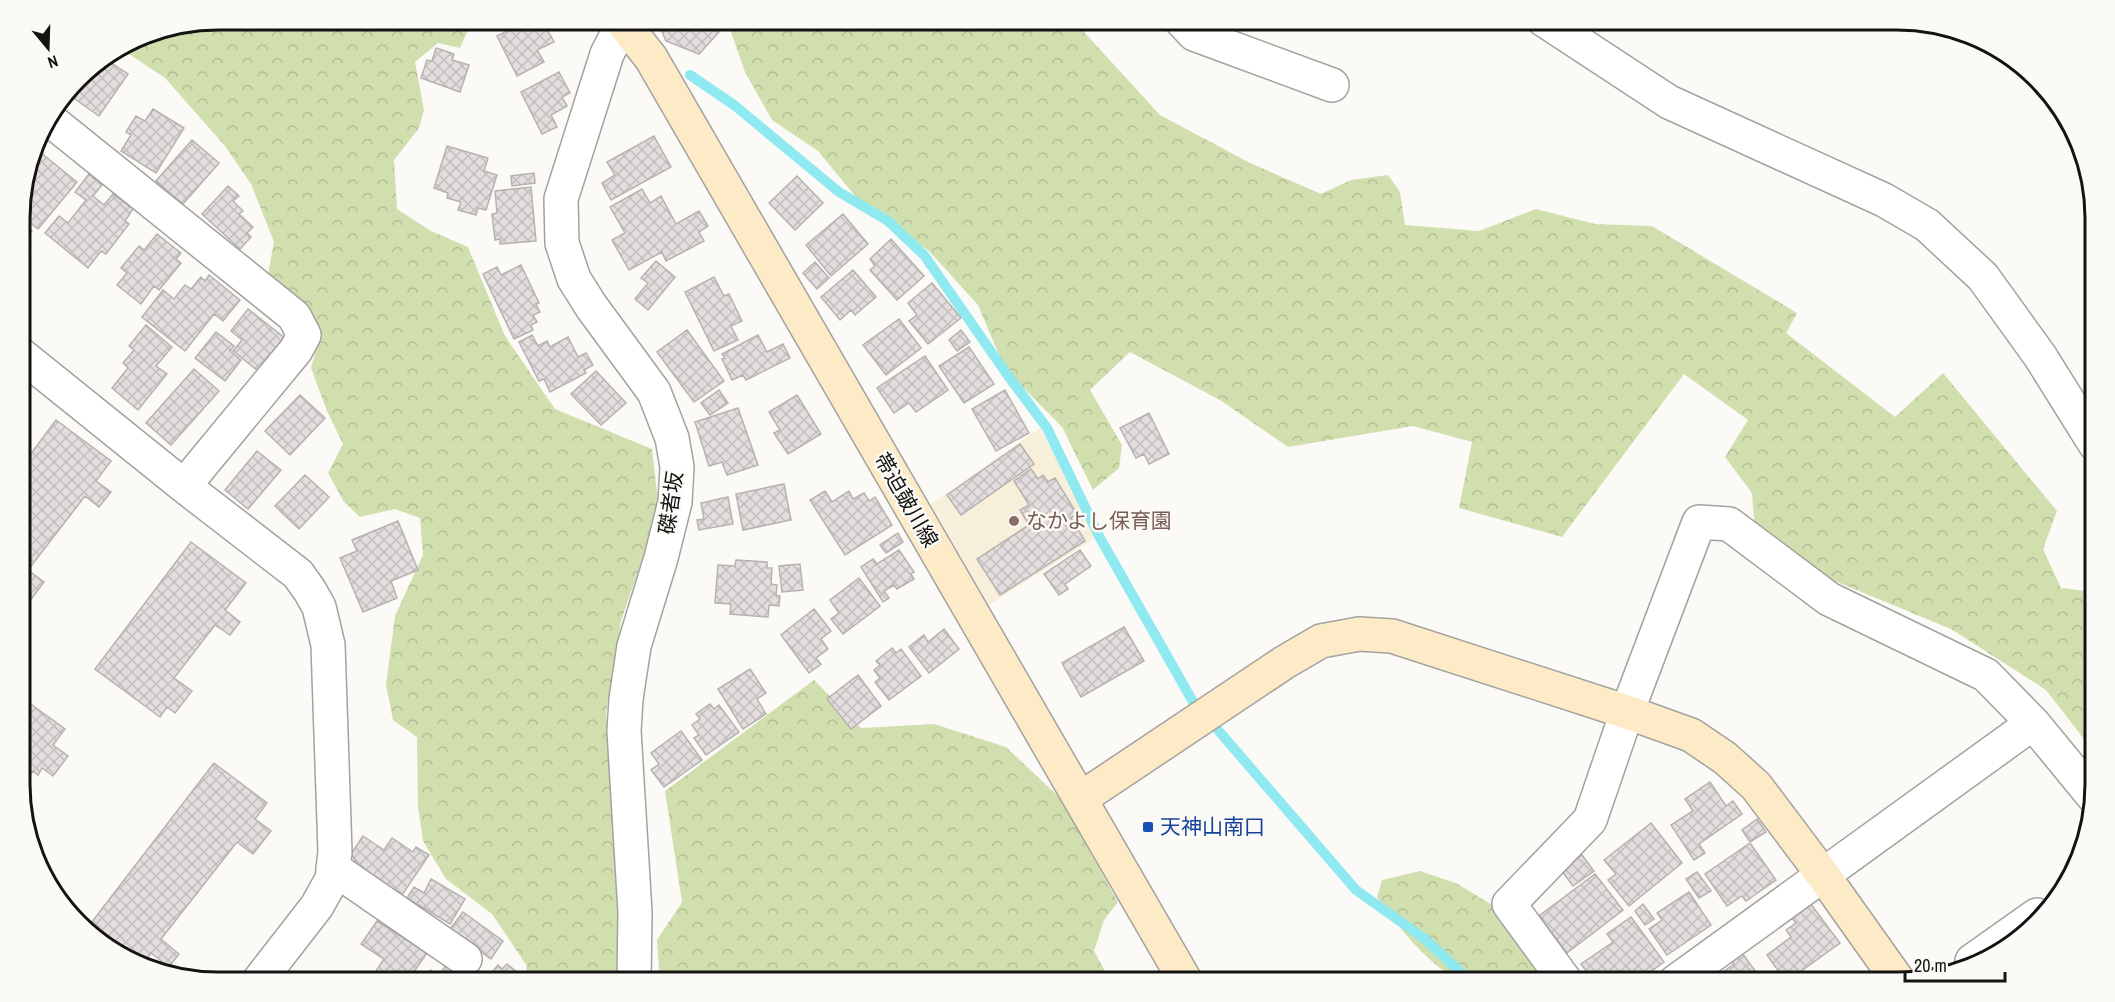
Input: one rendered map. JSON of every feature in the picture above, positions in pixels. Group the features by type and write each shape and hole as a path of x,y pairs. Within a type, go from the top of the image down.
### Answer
{"street":[{"name":"磔者坂","path":"618,30 607,54 561,199 562,243 574,279 654,392 672,438 677,466 675,502 661,558 634,646 625,710 624,731 635,912 634,972"},
{"name":"帯迫皷川線","path":"629,30 651,58 1180,972"},
{"path":"1190,30 1194,34 1332,85"},
{"path":"1559,30 1669,102 1884,200 1927,225 1983,277 2040,356 2085,428"},
{"path":"55,124 294,316 304,335 296,350 184,486"},
{"path":"30,362 298,574 319,607 328,645 335,852 332,879 317,906 266,972"},
{"path":"1559,972 1509,904 1590,820 1699,522 1729,524 1829,599 1986,675 2033,723 2085,786"},
{"path":"1080,800 1285,662 1321,641 1359,634 1392,636 1628,712 1691,735 1725,758 1756,786 1892,972"},
{"path":"1689,972 2033,723"},
{"path":"333,868 465,959"}],"shaded area":[{"name":"なかよし保育園","path":"1040,428 1071,485 1095,538 989,605 931,504"}],"green space":[{"path":"206,30 468,30 460,48 438,43 415,62 424,110 419,128 394,160 397,209 431,231 468,247 505,336 555,409 652,449 659,510 621,621 606,713 617,869 620,972 526,972 527,966 492,914 446,879 423,841 418,806 417,737 393,720 386,685 395,616 423,555 420,518 395,509 360,517 344,502 328,473 343,444 327,411 311,368 319,339 267,279 274,242 251,184 225,146 165,78 128,53 158,40"},
{"path":"730,30 1082,30 1160,115 1248,162 1321,194 1351,180 1388,175 1400,192 1405,225 1479,231 1536,209 1595,224 1652,226 1797,313 1786,333 1895,417 1943,373 2057,511 2043,549 2061,588 2085,591 2085,740 2046,690 1951,629 1801,567 1755,533 1752,493 1725,457 1748,420 1684,374 1562,537 1459,508 1472,442 1413,426 1288,447 1220,400 1130,352 1090,390 1122,445 1119,468 1093,490 1062,427 1005,369 978,305 928,250 865,208 818,151 772,120 745,72"},
{"path":"814,680 861,728 934,724 1006,747 1059,797 1118,902 1104,920 1094,951 1106,972 659,972 657,940 682,902 665,791"},
{"path":"1420,871 1456,883 1494,906 1546,972 1445,972 1404,932 1377,897 1382,880"}],"building":[{"path":"509,30 547,30 554,42 537,50 544,62 517,76 497,36"},
{"path":"661,30 720,30 699,54 666,41"},
{"path":"436,48 454,54 452,60 469,65 460,92 421,78 427,60 432,61"},
{"path":"112,63 128,74 99,116 74,98 94,77"},
{"path":"559,72 570,93 562,97 567,106 551,115 557,127 542,134 521,92"},
{"path":"153,109 184,128 156,173 121,151 131,135 126,132 136,116 145,121"},
{"path":"654,136 671,167 611,200 602,183 615,175 607,162"},
{"path":"192,140 219,163 183,204 156,181"},
{"path":"447,146 488,158 484,171 497,175 486,210 478,208 476,215 458,210 461,202 447,198 448,193 434,188"},
{"path":"42,153 77,182 38,229 30,222 30,206 36,170"},
{"path":"534,173 535,183 512,186 511,176"},
{"path":"89,174 102,185 93,196 104,205 113,194 133,209 125,221 129,224 106,254 101,251 88,268 45,233 59,216 68,223 86,200 75,192"},
{"path":"797,176 823,203 795,230 769,203"},
{"path":"228,186 239,196 233,201 243,211 239,214 253,227 247,233 251,237 240,249 202,214"},
{"path":"531,187 536,241 500,244 500,239 495,240 492,214 497,213 495,191"},
{"path":"642,189 650,203 661,196 676,224 699,211 708,226 699,232 704,241 666,261 662,252 629,270 612,240 625,233 610,207"},
{"path":"843,214 868,244 831,276 806,245"},
{"path":"157,234 181,253 176,259 181,263 159,290 154,286 141,304 117,285 127,273 121,268 139,246 144,250"},
{"path":"891,239 924,276 897,300 870,270 875,266 870,259"},
{"path":"656,261 675,277 648,310 635,299 648,283 641,278"},
{"path":"815,262 829,278 817,289 803,273"},
{"path":"521,265 539,303 536,304 540,312 533,315 537,322 531,325 533,330 514,339 483,274 497,267 501,275"},
{"path":"853,270 876,297 855,315 851,310 840,320 821,297"},
{"path":"209,275 240,300 223,321 214,314 185,351 142,317 163,290 174,299 185,285 191,289 201,277 205,281"},
{"path":"714,277 724,296 729,294 742,321 731,326 738,340 714,351 685,292"},
{"path":"932,283 961,318 928,344 909,321 917,315 908,303"},
{"path":"248,309 285,338 258,371 233,351 242,340 231,331"},
{"path":"899,319 921,348 886,375 863,345"},
{"path":"146,325 172,347 156,366 167,374 138,410 112,388 128,368 123,363 134,350 129,346"},
{"path":"687,330 724,381 694,402 657,352"},
{"path":"961,330 970,342 957,351 949,340"},
{"path":"216,332 234,346 230,351 241,360 225,381 195,358"},
{"path":"532,335 538,346 547,341 550,347 568,337 578,357 586,353 593,365 584,370 586,373 550,392 544,379 539,381 519,342"},
{"path":"758,335 767,352 783,344 790,358 746,380 743,375 732,380 722,354"},
{"path":"969,347 994,384 964,403 939,366"},
{"path":"925,356 948,390 916,412 909,403 894,413 877,388"},
{"path":"194,369 219,391 171,445 146,423"},
{"path":"596,371 626,403 601,425 571,394"},
{"path":"719,390 728,403 710,415 701,403"},
{"path":"1005,390 1029,433 996,451 972,409"},
{"path":"300,395 325,418 290,455 265,431"},
{"path":"797,395 821,434 788,454 774,433 780,430 769,412"},
{"path":"738,408 758,465 727,475 722,462 709,466 695,422"},
{"path":"1149,413 1169,454 1149,464 1144,454 1136,458 1120,428"},
{"path":"56,420 111,461 96,481 111,492 99,507 85,496 30,567 30,455"},
{"path":"1020,444 1034,464 961,515 947,495"},
{"path":"257,451 281,470 248,509 225,490"},
{"path":"1031,469 1038,479 1043,475 1048,482 1055,478 1077,514 1071,518 1085,541 1000,595 977,559 1029,525 1020,510 1029,505 1014,481"},
{"path":"305,475 329,497 299,529 275,506"},
{"path":"784,484 791,520 743,530 736,494"},
{"path":"825,491 832,502 849,491 853,499 864,493 869,501 875,497 892,525 845,555 810,500"},
{"path":"728,497 733,524 699,530 697,520 704,519 701,503"},
{"path":"398,521 418,570 391,581 397,598 363,612 340,558 357,551 352,540"},
{"path":"898,533 903,542 886,553 880,545"},
{"path":"191,542 246,583 225,610 240,622 230,635 215,625 174,678 192,691 175,713 167,707 160,717 95,669"},
{"path":"899,550 914,572 911,574 914,579 897,589 894,585 884,591 889,598 883,602 861,567 873,559 877,564"},
{"path":"1080,550 1091,566 1065,584 1068,589 1059,595 1044,574"},
{"path":"736,560 767,562 767,568 772,568 771,584 777,585 776,595 780,596 779,606 769,605 768,617 730,614 731,604 715,603 718,565 735,566"},
{"path":"800,564 803,590 782,592 779,566"},
{"path":"30,572 44,582 30,601"},
{"path":"859,578 880,606 843,634 831,619 839,613 830,600"},
{"path":"814,609 831,631 821,639 828,649 816,658 821,664 809,673 781,635"},
{"path":"1124,627 1144,661 1081,697 1062,663"},
{"path":"944,629 959,649 929,673 909,647 924,635 928,642"},
{"path":"892,648 896,653 901,649 921,676 889,700 875,682 880,678 874,670 880,665 876,661"},
{"path":"750,669 766,693 757,699 766,714 743,729 718,689"},
{"path":"858,675 881,706 851,729 827,699"},
{"path":"30,704 65,729 53,745 68,756 53,776 42,768 38,775 33,771 30,775"},
{"path":"710,704 714,709 719,705 739,732 706,755 694,738 699,735 692,725 700,719 696,714"},
{"path":"681,731 702,760 664,787 651,770 659,764 651,753"},
{"path":"214,763 267,803 255,819 271,831 253,854 237,842 161,939 179,954 170,966 151,953 147,958 124,947 91,922"},
{"path":"1710,782 1726,806 1733,801 1742,814 1699,844 1705,853 1694,860 1671,825 1693,811 1685,799"},
{"path":"1757,819 1766,832 1750,842 1742,830"},
{"path":"1651,823 1682,863 1629,906 1608,880 1616,874 1604,860"},
{"path":"363,836 384,850 392,838 413,852 416,847 429,855 402,895 360,868 351,854"},
{"path":"1750,843 1776,880 1746,901 1742,896 1727,906 1705,874"},
{"path":"1582,855 1594,871 1573,886 1561,870"},
{"path":"1697,872 1711,891 1699,898 1686,879"},
{"path":"1595,874 1623,910 1567,953 1539,916"},
{"path":"431,879 465,899 450,924 407,898 414,887 424,893"},
{"path":"1689,892 1711,925 1667,955 1649,929 1662,920 1657,913"},
{"path":"1810,903 1840,943 1800,972 1779,972 1767,955 1791,937 1786,930 1796,923 1791,917"},
{"path":"1643,904 1654,919 1645,925 1635,911"},
{"path":"463,912 503,941 491,959 450,929"},
{"path":"1631,917 1664,962 1650,972 1587,972 1581,964 1613,942 1607,934"},
{"path":"377,921 427,953 414,972 378,972 376,971 384,959 361,944"},
{"path":"1740,950 1756,972 1723,972 1734,964 1729,958"},
{"path":"507,964 517,972 492,972 498,965 502,969"},
{"path":"447,965 455,972 441,972"}],"waterway":[{"path":"690,75 734,105 839,192 888,221 924,255 1047,428 1100,538 1192,700 1356,890 1425,939 1460,972"}],"place":[{"name":"なかよし保育園","path":"1014,521"},
{"name":"天神山南口","path":"1148,827"}]}
